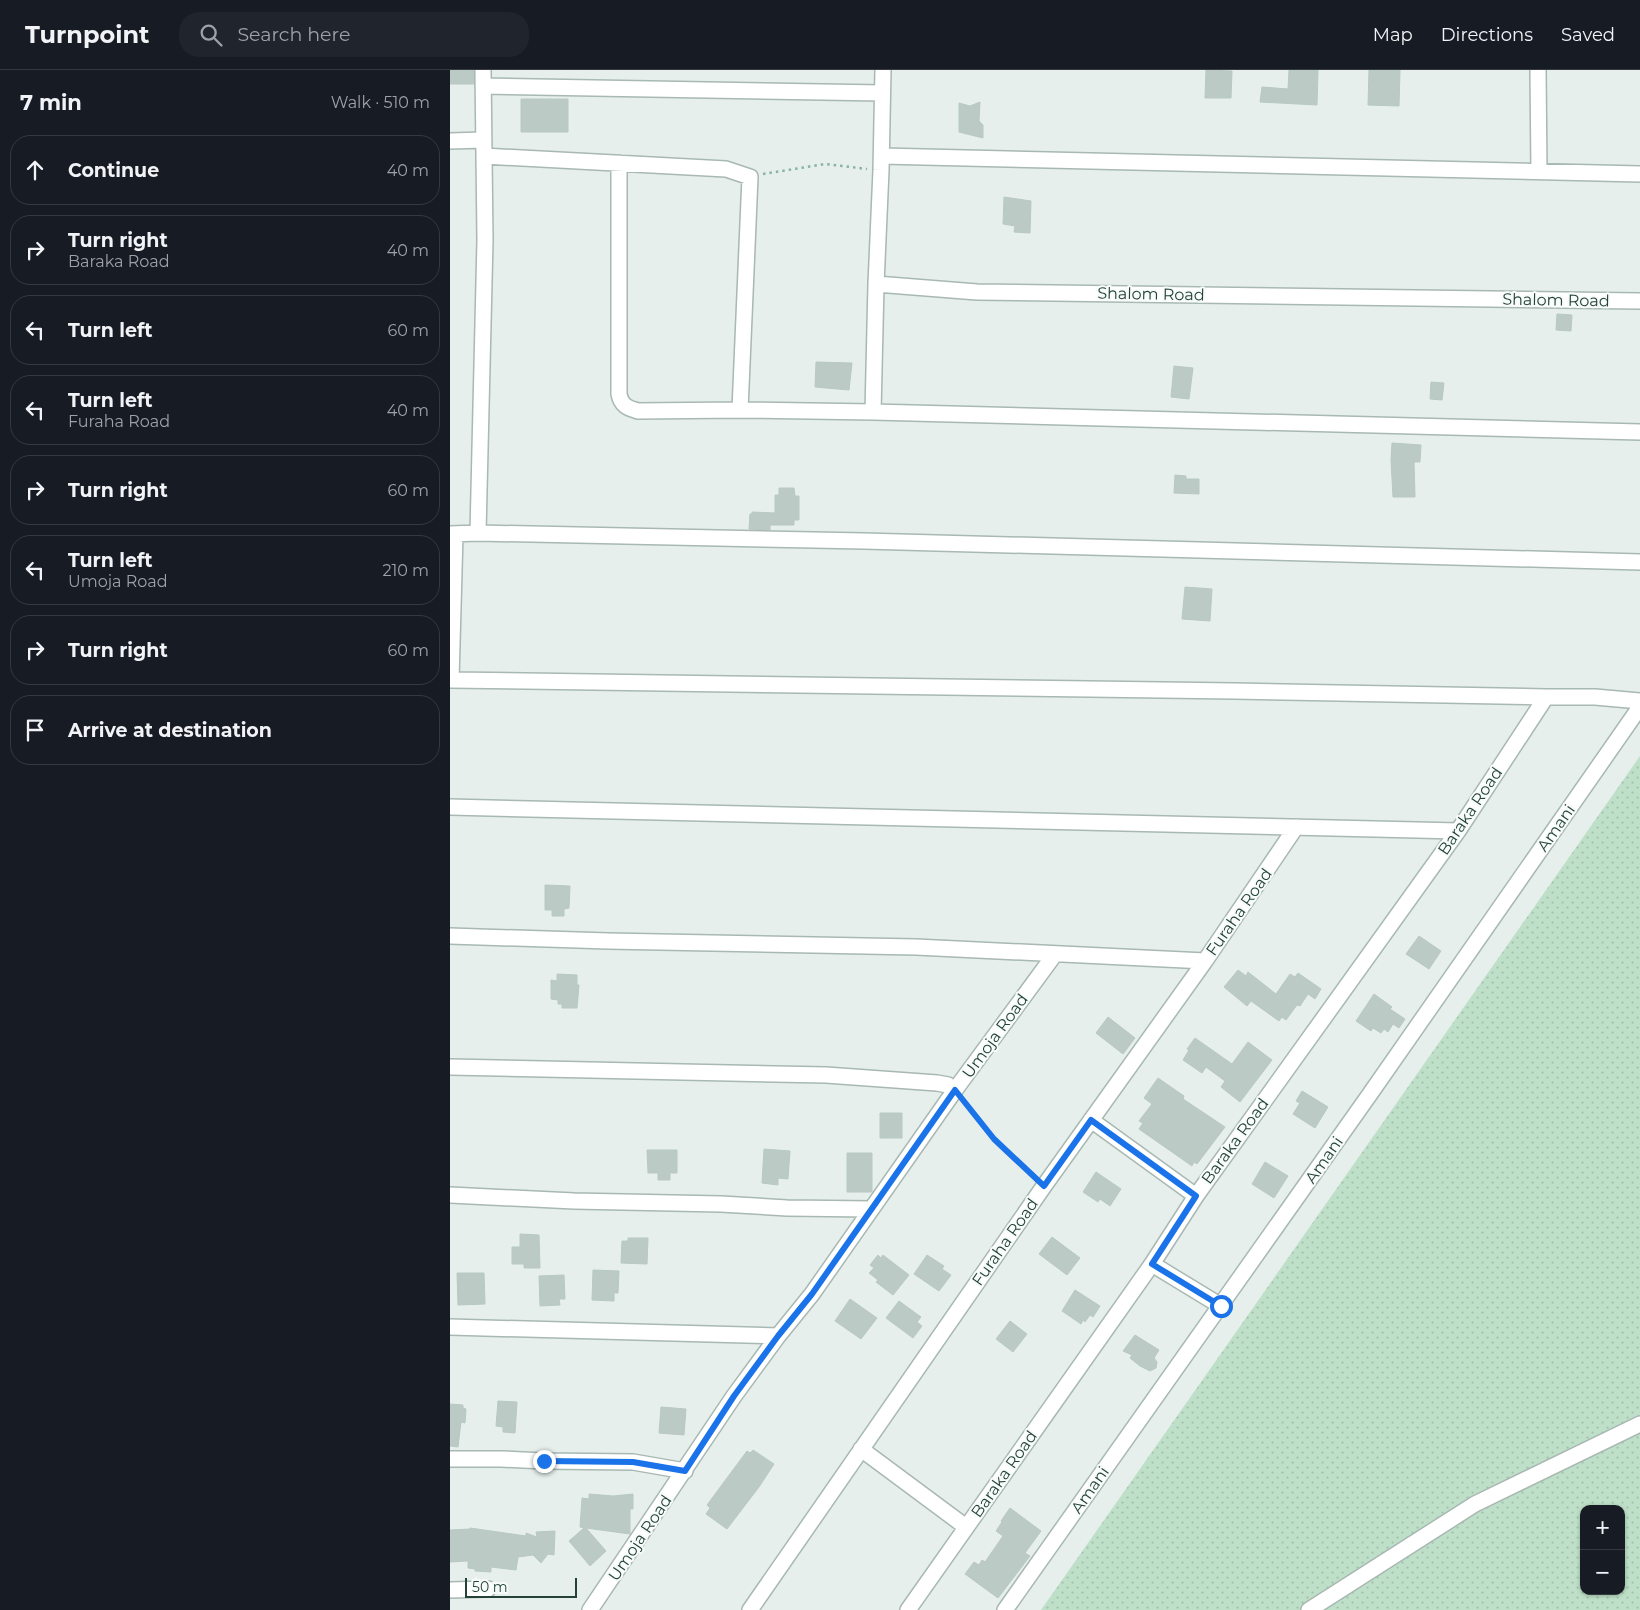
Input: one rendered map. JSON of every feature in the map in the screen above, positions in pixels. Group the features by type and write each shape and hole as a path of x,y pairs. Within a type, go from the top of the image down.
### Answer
{"street":[{"path":"478,534 483,352 483,70"},
{"path":"873,412 876,284 882,163 883,70"},
{"path":"1538,70 1539,172"},
{"path":"483,86 882,93"},
{"path":"450,140 483,140"},
{"path":"484,156 726,169 750,177 740,410"},
{"path":"619,163 620,400 629,408 638,411 873,412 1640,432"},
{"path":"882,163 1640,174"},
{"name":"Shalom Road","path":"876,284 977,292 1640,301"},
{"path":"1640,562 854,541 453,534 450,680 1234,690 1595,697 1640,702"},
{"name":"Baraka Road","path":"908,1610 1152,1264 1196,1196 1458,831 1546,697"},
{"name":"Amani","path":"1005,1610 1221,1306 1640,707"},
{"path":"450,807 1458,831"},
{"name":"Furaha Road","path":"750,1610 1044,1186 1205,961 1296,827"},
{"path":"450,936 916,947 1205,961"},
{"name":"Umoja Road","path":"590,1610 734,1396 812,1294 955,1090 1055,954"},
{"path":"450,1067 826,1075 937,1083 948,1085 955,1090"},
{"path":"1091,1120 1196,1196"},
{"path":"450,1196 721,1204 787,1208 872,1209"},
{"path":"1152,1264 1221,1306"},
{"path":"450,1327 778,1336"},
{"path":"1309,1610 1476,1504 1640,1424"},
{"path":"861,1449 966,1527"},
{"path":"450,1460 502,1459 633,1462 685,1471"},
{"path":"450,1590 488,1589"}],"path":[{"path":"750,177 825,164 882,163"},
{"path":"955,1090 994,1139 1044,1186"}],"green space":[{"path":"1640,756 1640,1610 1041,1610"}],"building":[{"path":"450,70 474,70 474,84 450,84"},
{"path":"1206,70 1232,71 1231,98 1205,98"},
{"path":"1289,70 1318,70 1317,105 1260,102 1262,87 1288,89"},
{"path":"1369,70 1400,70 1399,106 1368,105"},
{"path":"521,99 568,99 568,132 521,132"},
{"path":"980,102 979,121 983,125 983,138 959,132 959,103 970,106"},
{"path":"1004,197 1031,201 1030,233 1014,232 1015,226 1003,224"},
{"path":"1557,314 1572,315 1571,331 1556,330"},
{"path":"816,362 852,363 849,390 815,387"},
{"path":"1174,366 1193,368 1189,399 1171,397"},
{"path":"1431,382 1444,383 1442,400 1430,399"},
{"path":"1392,443 1421,445 1420,462 1414,462 1415,497 1393,497"},
{"path":"1175,475 1186,476 1186,479 1199,479 1199,494 1174,493"},
{"path":"779,488 794,488 795,496 799,496 799,520 794,520 794,525 770,525 770,530 749,529 750,514 752,512 775,513 775,495 779,495"},
{"path":"1185,587 1212,589 1210,621 1182,619"},
{"path":"545,885 570,886 569,908 564,909 564,916 552,916 552,910 545,910"},
{"path":"1419,936 1441,951 1429,969 1406,954"},
{"path":"1238,970 1246,976 1248,972 1276,994 1290,974 1295,977 1298,973 1321,989 1315,999 1308,994 1300,1006 1297,1005 1286,1020 1282,1017 1279,1021 1251,1001 1247,1006 1224,987"},
{"path":"557,974 577,975 577,985 579,985 577,1008 562,1008 562,1004 558,1004 558,1000 551,999 551,980 557,981"},
{"path":"1374,994 1392,1007 1390,1009 1405,1019 1399,1028 1393,1024 1388,1032 1384,1029 1381,1033 1373,1028 1371,1031 1356,1021"},
{"path":"1108,1017 1135,1038 1123,1054 1096,1033"},
{"path":"1195,1038 1232,1064 1248,1042 1272,1060 1240,1102 1221,1087 1225,1081 1206,1067 1202,1073 1183,1060 1189,1050 1187,1049"},
{"path":"1158,1078 1184,1096 1183,1099 1225,1127 1197,1164 1194,1162 1192,1166 1139,1129 1143,1123 1139,1121 1152,1104 1144,1098"},
{"path":"1302,1091 1328,1107 1315,1128 1293,1114 1300,1103 1296,1101"},
{"path":"880,1113 902,1113 902,1138 880,1138"},
{"path":"764,1149 790,1151 788,1179 778,1178 778,1185 762,1183"},
{"path":"647,1150 677,1150 677,1173 670,1173 670,1180 658,1180 658,1173 648,1173"},
{"path":"847,1153 872,1153 872,1192 847,1192"},
{"path":"1265,1162 1288,1176 1274,1198 1252,1184"},
{"path":"1096,1172 1121,1189 1110,1206 1100,1199 1098,1202 1083,1192"},
{"path":"520,1234 539,1235 540,1268 524,1268 524,1264 512,1264 512,1247 520,1247"},
{"path":"1052,1237 1080,1258 1067,1275 1039,1254"},
{"path":"628,1238 648,1238 647,1264 621,1263 622,1241 628,1241"},
{"path":"878,1255 881,1258 883,1255 909,1275 893,1295 876,1282 878,1280 869,1273 874,1268 870,1265"},
{"path":"927,1255 944,1266 942,1269 951,1275 939,1291 914,1274"},
{"path":"593,1270 619,1271 618,1293 614,1293 614,1301 592,1300"},
{"path":"457,1273 484,1273 485,1304 458,1305"},
{"path":"564,1275 565,1299 559,1299 560,1305 540,1306 539,1276"},
{"path":"1075,1290 1100,1306 1093,1317 1090,1315 1081,1324 1062,1311"},
{"path":"850,1299 877,1318 861,1339 835,1321"},
{"path":"899,1301 921,1317 917,1322 922,1326 913,1338 886,1318"},
{"path":"1010,1321 1027,1334 1013,1352 996,1339"},
{"path":"1135,1335 1159,1350 1154,1358 1157,1362 1156,1368 1150,1371 1140,1366 1130,1358 1132,1355 1123,1351"},
{"path":"498,1401 517,1402 515,1433 503,1432 503,1427 496,1426"},
{"path":"450,1404 463,1405 463,1408 466,1409 465,1423 461,1422 458,1447 450,1446"},
{"path":"661,1407 686,1409 684,1435 659,1433"},
{"path":"753,1450 774,1464 727,1529 706,1514 710,1508 707,1505 747,1451 750,1453"},
{"path":"589,1494 613,1496 633,1494 633,1509 630,1509 630,1534 586,1528 606,1551 590,1566 569,1541 584,1528 580,1527 582,1498 589,1499"},
{"path":"1010,1508 1041,1531 1025,1553 1030,1556 998,1598 965,1574 974,1562 979,1565 982,1560 985,1562 1003,1536 996,1531"},
{"path":"470,1528 526,1536 526,1533 537,1537 536,1532 555,1531 554,1555 548,1554 541,1563 533,1555 518,1557 516,1570 491,1567 491,1572 475,1571 475,1569 468,1568 468,1561 450,1562 450,1530"}],"route":[{"path":"544,1461 633,1462 685,1471 734,1396 812,1294 955,1090 994,1139 1044,1186 1091,1120 1196,1196 1152,1264 1221,1306"}]}
